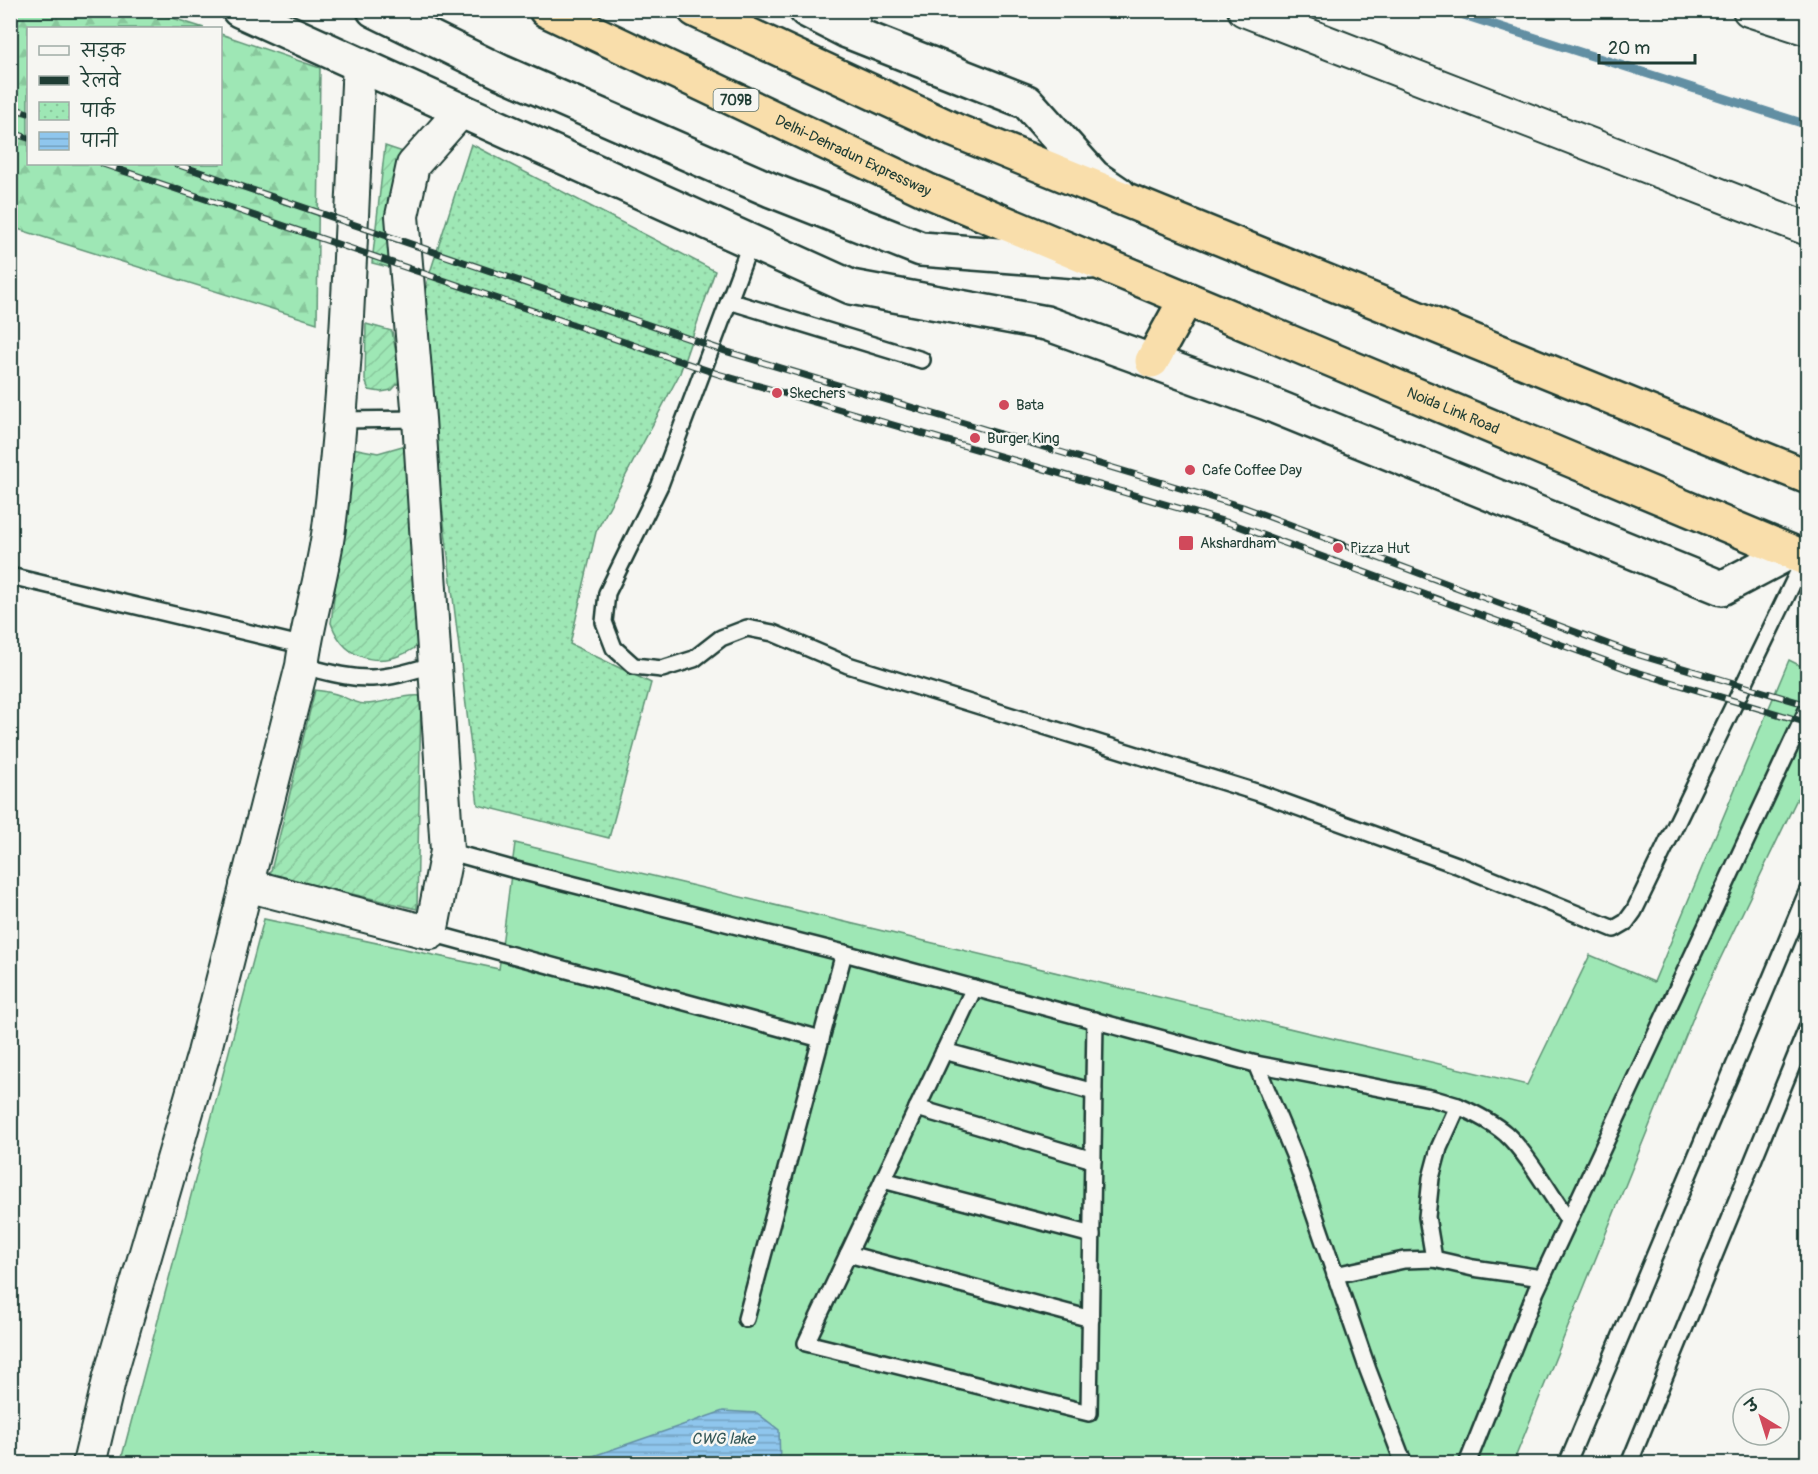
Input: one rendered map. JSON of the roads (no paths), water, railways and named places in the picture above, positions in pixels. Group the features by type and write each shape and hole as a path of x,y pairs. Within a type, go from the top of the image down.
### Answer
{"highway":[{"name":"Delhi-Dehradun Expressway","path":"546,10 926,190 1099,262"},
{"path":"695,10 954,129 1808,477"},
{"name":"Noida Link Road","path":"1099,262 1801,557"},
{"path":"1152,361 1185,298"}],"street":[{"path":"239,10 851,287 1046,323 1267,403 1722,588 1801,557"},
{"path":"374,10 501,72 771,190 921,249 1099,262"},
{"path":"806,10 852,21 1027,102 1094,177 1135,204"},
{"path":"1244,10 1808,229"},
{"path":"1749,10 1808,29"},
{"path":"89,1464 110,1376 204,1053 304,656 328,531 340,420 348,311 359,64"},
{"path":"246,885 431,933 447,851 419,419 402,216 413,165 462,110"}],"lane":[{"path":"751,242 660,485 608,593 604,622 614,648 634,666 662,669 694,659 721,638 747,628 773,633 848,664 1259,793 1457,866 1614,929 1626,922 1634,911 1801,557"},
{"path":"729,301 922,360"},
{"path":"340,420 419,419"},
{"path":"10,576 304,656 345,675 371,678 400,674 436,664"},
{"path":"1467,1464 1542,1278 1808,708"},
{"path":"447,851 843,952 1256,1064 1431,1098 1458,1106 1483,1117 1508,1135 1569,1221"},
{"path":"1567,1464 1808,891"},
{"path":"431,933 821,1039"},
{"path":"746,1319 843,952"},
{"path":"974,988 806,1343 1089,1413 1095,1020"},
{"path":"1629,1464 1808,1026"},
{"path":"944,1051 1094,1092"},
{"path":"1256,1064 1294,1155 1368,1370 1404,1464"},
{"path":"1434,1259 1427,1217 1431,1178 1439,1148 1458,1106"},
{"path":"917,1108 1093,1160"},
{"path":"883,1180 1092,1235"},
{"path":"848,1254 1091,1319"},
{"path":"1335,1275 1404,1260 1434,1259 1473,1268 1542,1278"}],"water":[{"name":"CWG lake","path":"723,1411 757,1413 779,1430 780,1463 573,1463"}],"waterway":[{"path":"1448,10 1808,125"}],"railway":[{"path":"10,107 27,113"},
{"path":"10,132 27,138"},
{"path":"106,165 718,374 1233,524 1630,670 1808,723"},
{"path":"179,165 728,352 1243,507 1629,652 1808,705"}],"place":[{"name":"Skechers","path":"777,393"},
{"name":"Bata","path":"1004,405"},
{"name":"Burger King","path":"975,438"},
{"name":"Cafe Coffee Day","path":"1190,470"},
{"name":"Akshardham","path":"1186,543"},
{"name":"Pizza Hut","path":"1338,548"}]}
